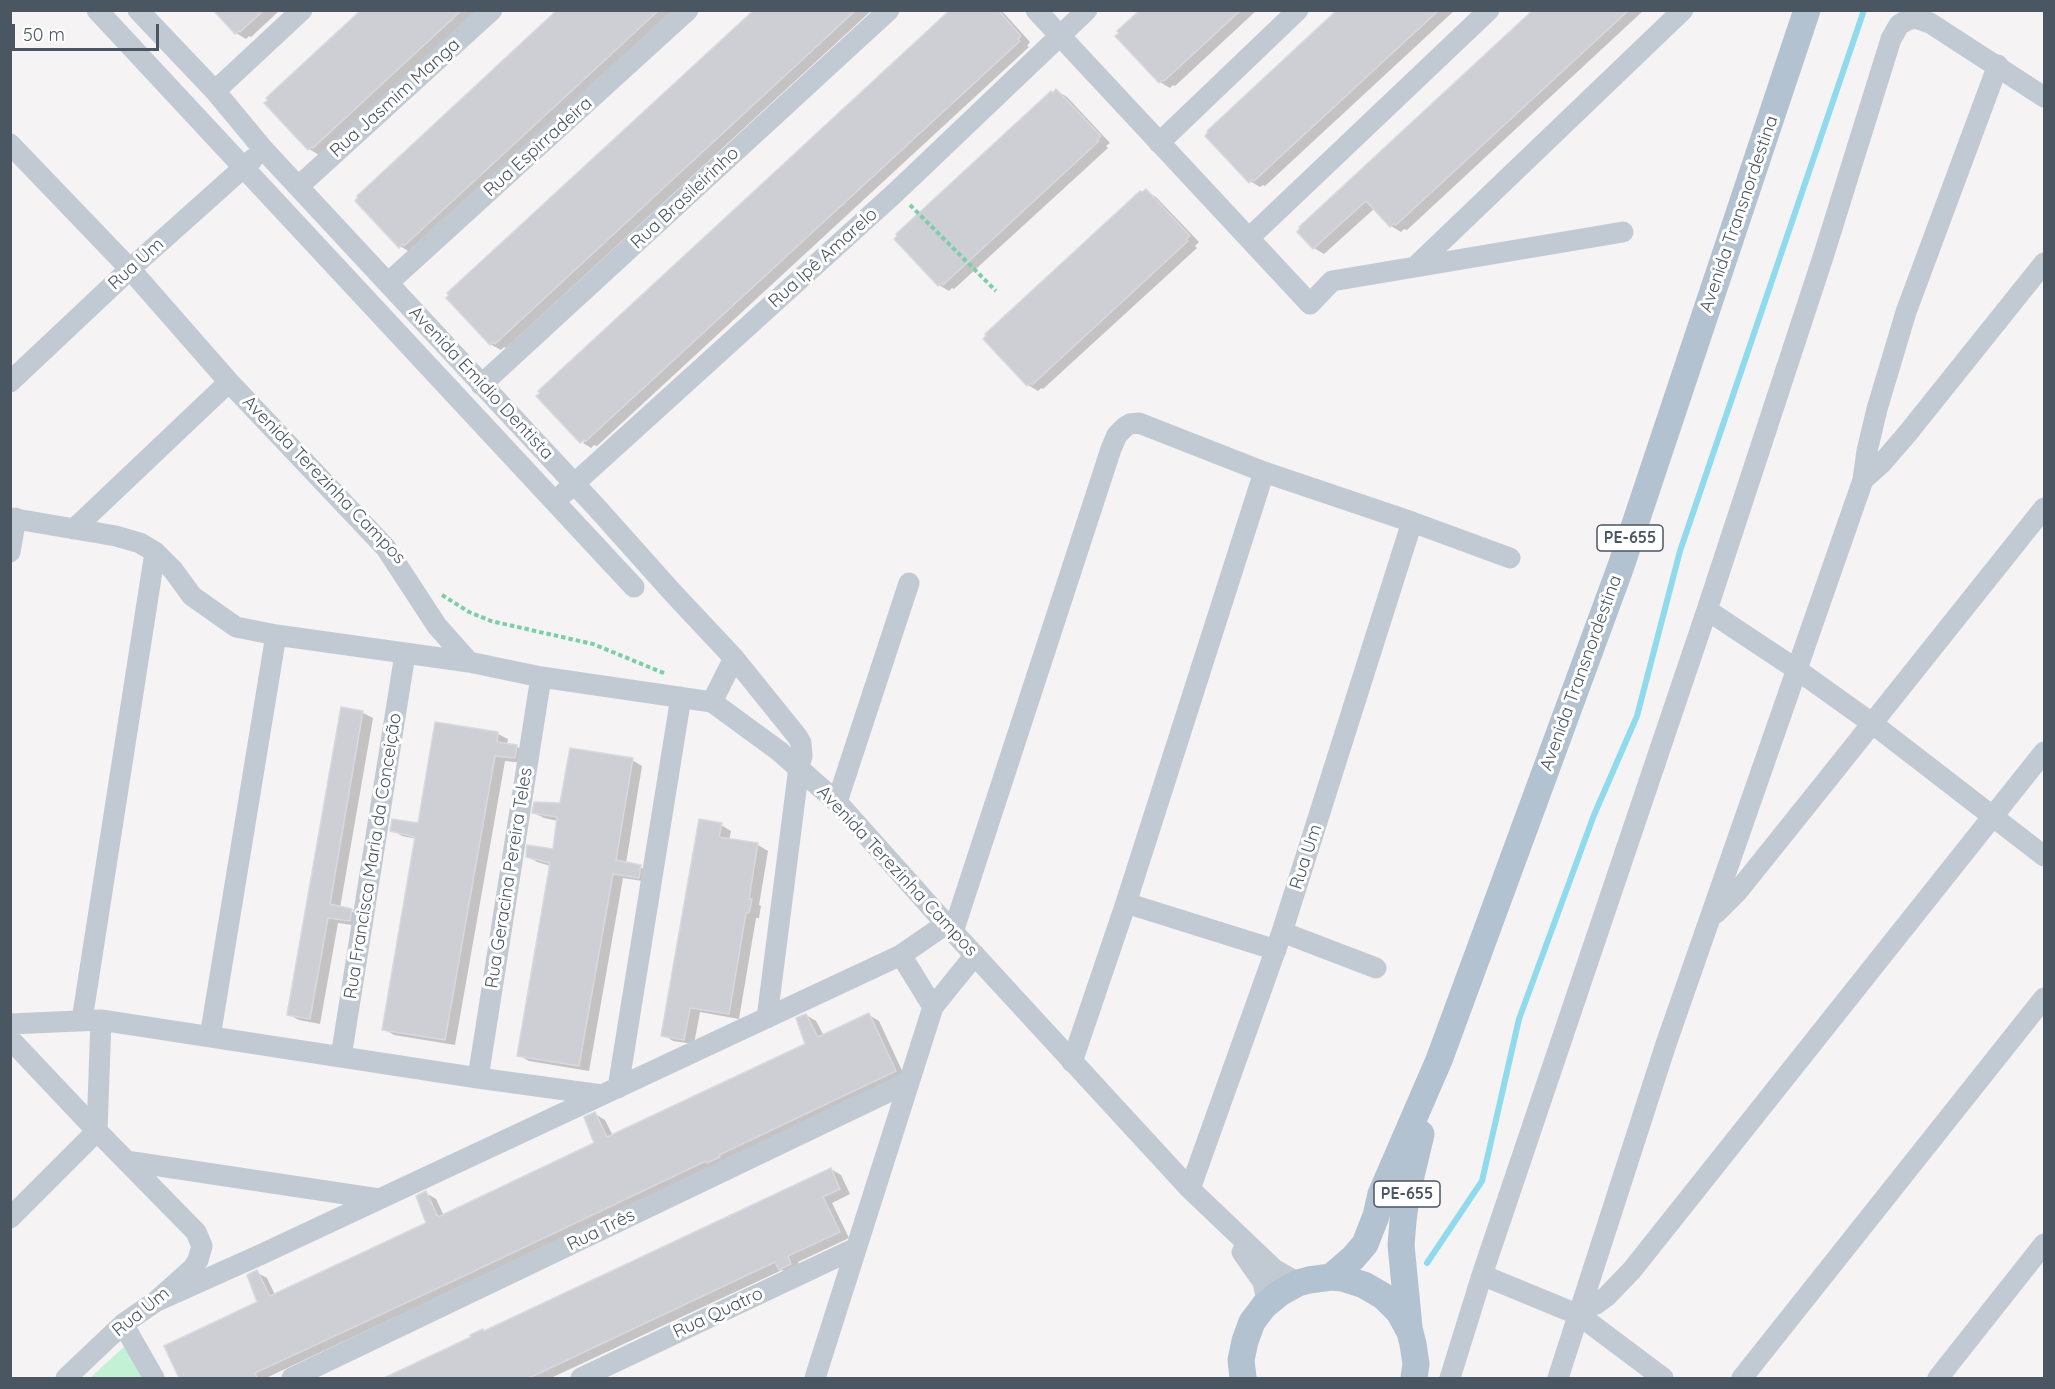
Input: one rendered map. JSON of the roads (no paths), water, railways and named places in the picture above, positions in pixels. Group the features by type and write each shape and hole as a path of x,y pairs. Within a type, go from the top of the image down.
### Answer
{"main road":[{"name":"Avenida Transnordestina","path":"1331,1277 1365,1244 1376,1216 1381,1194 1439,1060 1621,566 1807,10"},
{"name":"Avenida Transnordestina","path":"1414,1378 1415,1358 1401,1245 1406,1197 1439,1060"},
{"path":"1243,1378 1241,1360 1252,1322 1264,1306 1280,1293 1298,1283 1331,1277 1353,1281 1374,1290 1398,1312 1410,1332"}],"street":[{"name":"Avenida Emidio Dentista","path":"97,10 634,587"},
{"name":"Avenida Emidio Dentista","path":"138,10 215,91 264,150 734,658 797,736 802,751 767,1018"},
{"path":"215,91 302,10"},
{"name":"Rua Jasmim Manga","path":"299,186 492,10"},
{"name":"Rua Espirradeira","path":"388,283 688,10"},
{"name":"Rua Brasileirinho","path":"481,385 889,10"},
{"path":"1036,10 1310,304 1332,281 1623,232"},
{"name":"Rua Ipê Amarelo","path":"555,502 896,192 1087,10"},
{"path":"1160,143 1298,10"},
{"path":"1249,238 1489,10"},
{"path":"1417,265 1683,10"},
{"path":"1450,1378 1482,1275 1707,610 1824,254 1891,39 1899,26 1907,20 1916,18 1930,23 2044,97"},
{"path":"1558,1378 1666,1044 1863,480 1877,409 1906,312 1998,65"},
{"name":"Avenida Terezinha Campos","path":"10,144 130,269 229,382 386,548 437,626 469,662"},
{"name":"Rua Um","path":"10,382 130,269 264,150"},
{"path":"1863,480 1882,463 1907,434 2044,263"},
{"path":"74,528 229,382"},
{"path":"155,1302 901,955 950,928 1117,435 1130,424 1139,423 1264,472 1510,558"},
{"path":"1072,1062 1126,903 1264,472"},
{"path":"1711,919 1738,891 2044,508"},
{"path":"10,552 13,518 116,536 140,543 155,552 92,1020 97,1131 10,1218"},
{"name":"Rua Um","path":"1190,1189 1279,941 1412,522"},
{"name":"Avenida Terezinha Campos","path":"155,552 173,570 192,596 236,627 276,635 469,662 541,677 712,702 799,767 837,802 1072,1062 1211,1210"},
{"path":"837,802 909,583"},
{"path":"1707,610 1873,724 2044,856"},
{"path":"210,1037 276,635"},
{"name":"Rua Francisca Maria da Conceição","path":"341,1057 405,654"},
{"path":"712,702 734,658"},
{"name":"Rua Geracina Pereira Teles","path":"478,1078 541,677"},
{"path":"610,1091 681,697"},
{"path":"1580,1313 1607,1296 1632,1270 2044,752"},
{"path":"1126,903 1376,968"},
{"path":"901,955 933,1007"},
{"path":"815,1378 933,1007 975,955"},
{"path":"1742,1378 2044,998"},
{"path":"10,1024 92,1020 478,1078 610,1091"},
{"path":"10,1039 126,1161 379,1199"},
{"name":"Rua Três","path":"292,1378 909,1082"},
{"name":"Rua Um","path":"66,1378 123,1324 155,1302 193,1268 201,1252 200,1239 196,1232 126,1161"},
{"path":"1211,1210 1274,1269 1298,1283"},
{"path":"1211,1210 1263,1282 1266,1296 1264,1306"},
{"path":"1938,1378 2044,1244"},
{"name":"Rua Quatro","path":"581,1378 856,1248"},
{"path":"1482,1275 1580,1313 1663,1378"},
{"path":"123,1324 154,1378"}],"waterway":[{"path":"1427,1263 1482,1181 1519,1019 1594,815 1637,716 1680,551 1864,10"}]}
